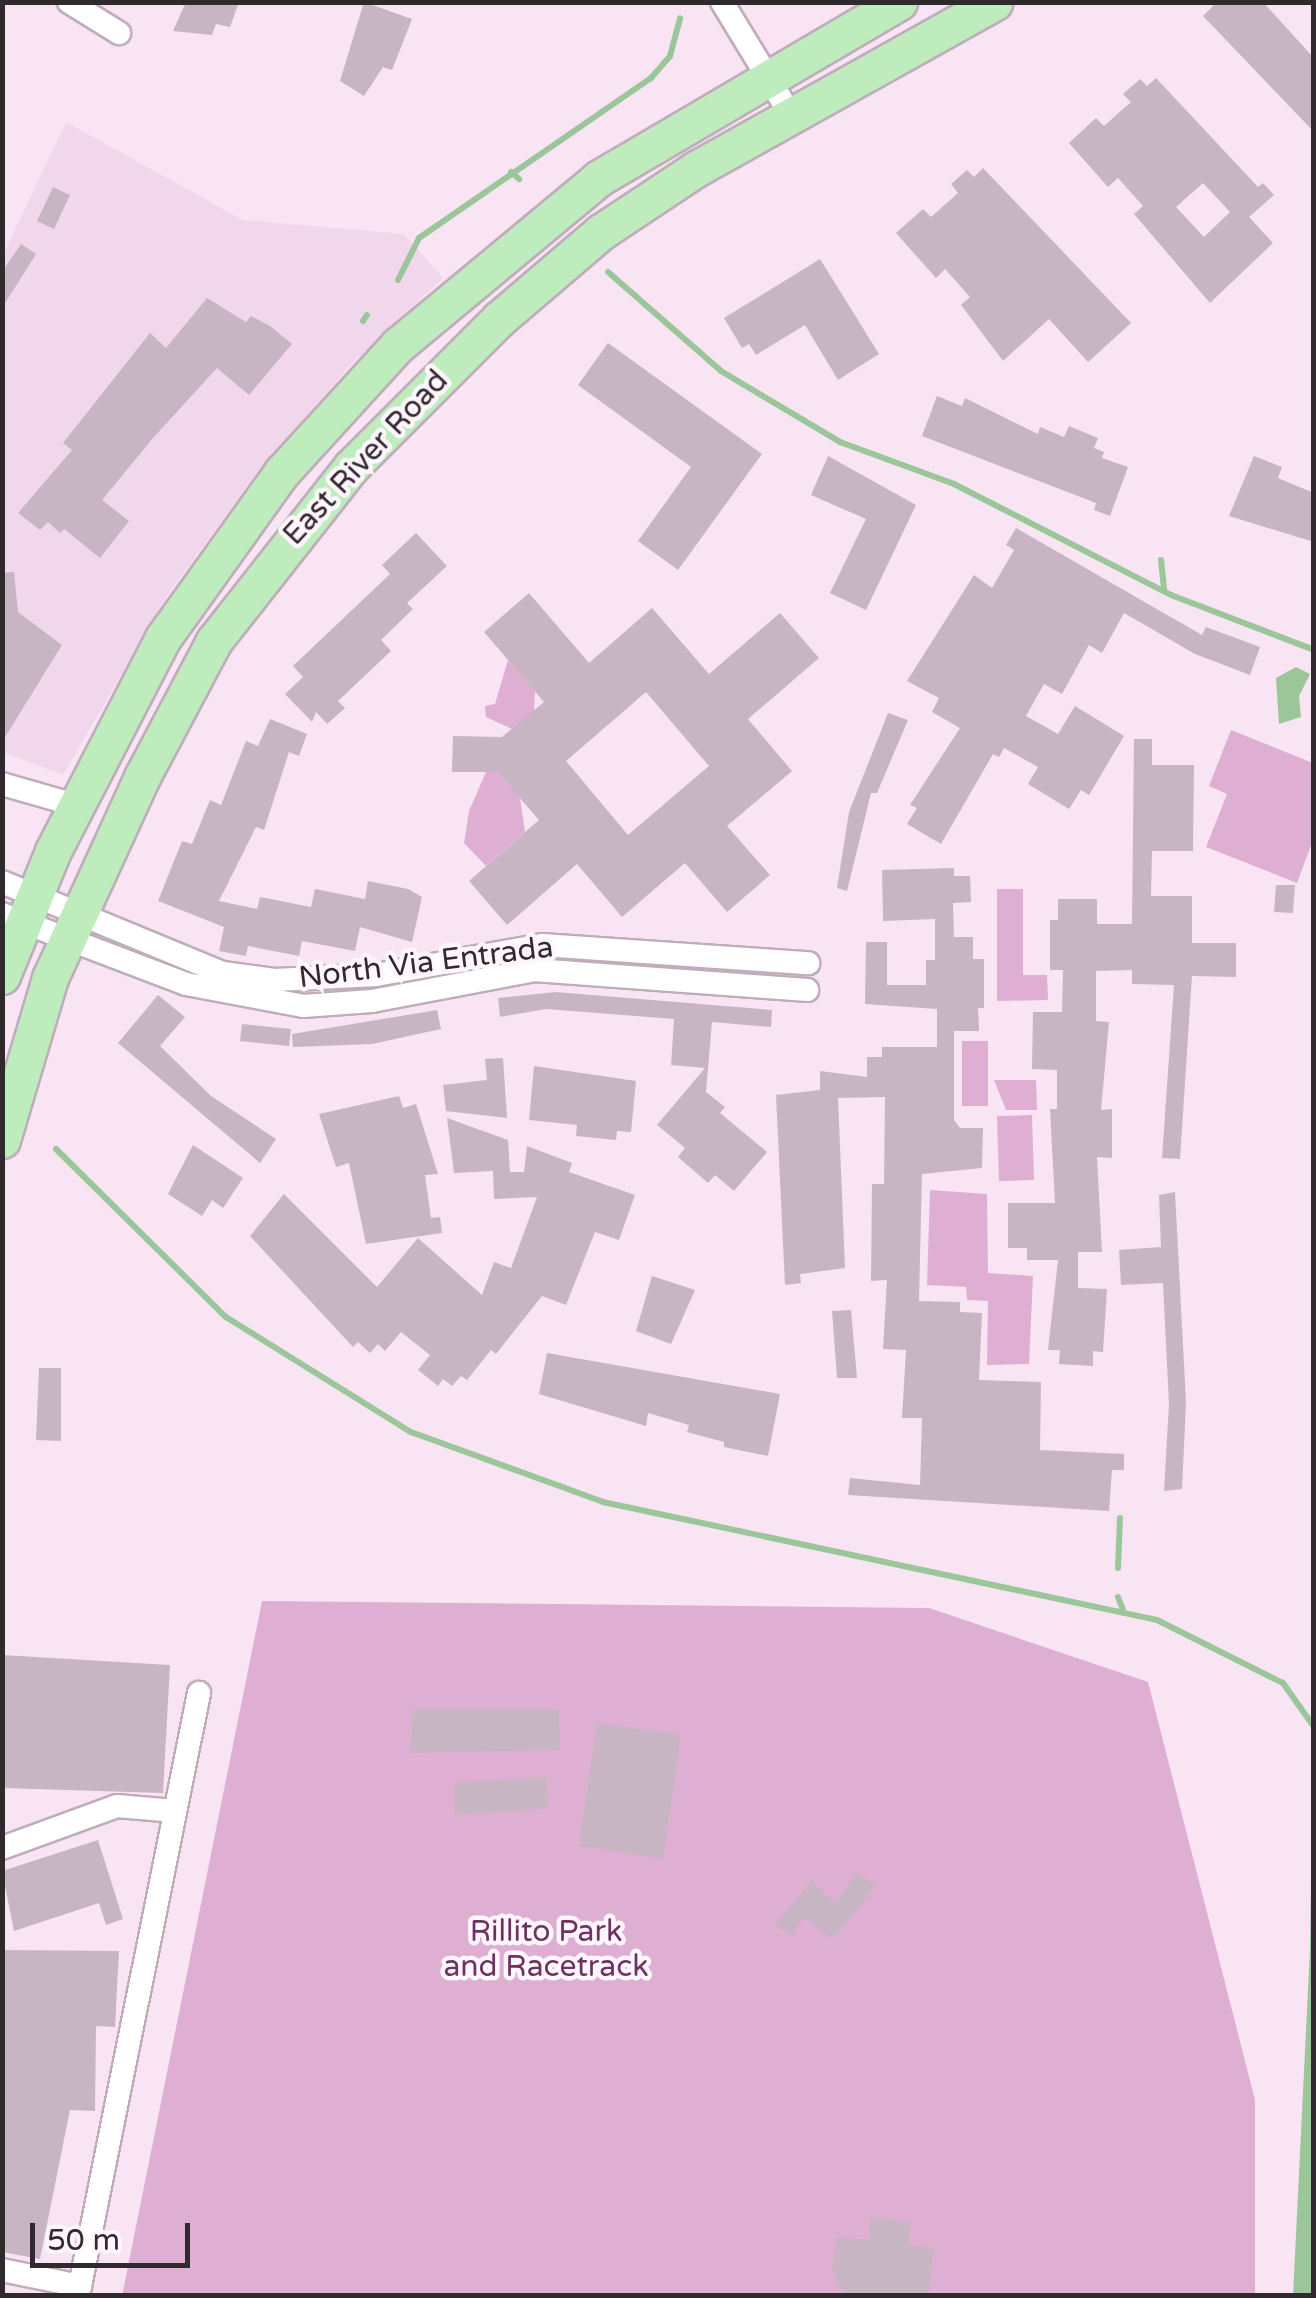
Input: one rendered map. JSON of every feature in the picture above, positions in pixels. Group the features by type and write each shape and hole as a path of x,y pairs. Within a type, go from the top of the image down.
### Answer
{"main road":[{"name":"East River Road","path":"2,976 16,902 75,806 146,668 200,582 282,472 398,345 599,178 770,73 899,2"},
{"name":"East River Road","path":"2,1140 72,923 214,640 351,467 499,319 600,232 790,114 995,2"}],"street":[{"path":"69,2 119,33"},
{"path":"722,2 770,73 790,114"},
{"path":"2,784 75,806"},
{"name":"North Via Entrada","path":"16,902 224,973 275,980 376,975 542,946 808,963"},
{"name":"North Via Entrada","path":"72,923 186,984 303,1006 372,1002 534,970 807,990"},
{"path":"2,2270 80,2286 198,1693"},
{"path":"2,1848 117,1806 175,1812"}],"shaded area":[{"path":"66,122 243,220 404,234 443,278 349,367 257,472 169,593 63,775 3,752 3,255"},
{"path":"1296,667 1310,674 1299,696 1301,717 1279,724 1276,678"},
{"path":"1313,1725 1314,2295 1293,2296 1310,1949"}],"green space":[{"path":"508,660 535,691 534,711 512,729 486,717 485,706 495,704"},
{"path":"1231,730 1313,763 1313,840 1297,883 1206,847 1227,794 1209,786"},
{"path":"486,772 497,772 520,798 525,832 486,866 464,843 469,811"},
{"path":"997,889 1023,889 1023,975 1047,975 1048,1000 997,1001"},
{"path":"962,1041 988,1041 988,1106 962,1106"},
{"path":"994,1080 1036,1080 1037,1110 1006,1110"},
{"path":"1032,1115 1034,1180 999,1181 997,1116"},
{"path":"930,1190 987,1194 988,1273 1033,1276 1029,1364 987,1365 988,1301 967,1300 966,1287 927,1285"},
{"name":"Rillito Park and Racetrack","path":"262,1601 929,1608 1148,1682 1255,2100 1255,2295 122,2296"}],"building":[{"path":"186,2 239,2 230,27 216,24 212,35 173,31"},
{"path":"364,2 412,19 392,70 383,67 364,96 340,81"},
{"path":"1217,2 1263,2 1314,58 1314,132 1203,16"},
{"path":"1156,78 1258,187 1263,183 1274,195 1249,217 1273,243 1210,303 1134,214 1143,206 1118,178 1108,187 1069,143 1096,118 1104,126 1131,102 1123,94 1140,79 1147,86","holes":["1203,183 1230,212 1204,237 1176,207"]},
{"path":"983,168 1131,323 1088,362 1049,319 1003,361 961,305 970,297 945,269 936,278 896,233 923,209 931,217 958,193 951,184 967,170 974,177"},
{"path":"53,187 70,195 54,229 37,221"},
{"path":"21,244 36,254 2,308 2,272"},
{"path":"820,259 879,354 838,380 805,325 756,355 749,344 742,348 724,318"},
{"path":"207,298 246,322 251,316 270,326 292,344 249,395 217,368 154,437 102,500 129,521 100,558 64,529 60,533 48,522 40,530 18,513 72,450 63,443 150,333 166,348"},
{"path":"608,343 762,454 678,570 638,541 691,467 578,385"},
{"path":"937,396 962,406 965,398 1038,434 1040,427 1064,437 1069,426 1098,438 1094,448 1104,452 1102,458 1128,467 1110,516 1094,510 1096,503 922,436"},
{"path":"828,456 916,505 866,610 830,593 866,519 811,495"},
{"path":"1254,456 1282,467 1278,478 1314,493 1314,542 1229,516"},
{"path":"1016,528 1202,635 1206,627 1260,647 1250,675 1195,654 1124,613 1102,653 1089,645 1062,694 1044,684 1026,716 1058,734 1075,706 1124,736 1089,795 1081,790 1069,809 1028,784 1038,767 1004,748 999,757 993,754 941,844 907,824 917,808 910,805 960,728 932,712 939,698 907,681 974,575 992,588 1014,550 1006,545"},
{"path":"416,533 447,566 407,603 413,609 381,640 391,651 338,701 345,708 327,724 316,712 312,722 285,694 303,677 293,666 390,574 382,565"},
{"path":"14,572 18,612 62,645 2,742 2,573"},
{"path":"529,593 589,663 652,608 709,674 780,613 819,658 748,719 792,771 727,826 770,875 727,912 685,863 622,917 577,864 507,925 469,881 539,820 497,772 452,772 453,736 502,737 544,702 484,632","holes":["646,692 709,766 628,835 566,761"]},
{"path":"888,713 908,720 877,793 871,793 847,891 837,888 849,812"},
{"path":"270,719 307,734 299,756 289,752 264,830 256,827 219,901 257,909 260,897 311,907 315,889 365,899 368,881 408,889 422,897 412,942 360,927 355,951 302,941 299,956 248,946 246,956 219,951 224,927 158,901 182,841 192,844 210,800 221,805 246,741 258,746"},
{"path":"1134,739 1152,739 1152,765 1194,765 1193,851 1152,851 1151,896 1192,896 1192,943 1236,943 1236,977 1192,976 1180,1159 1162,1158 1174,985 1132,984 1132,970 1096,971 1096,1021 1109,1022 1101,1110 1112,1109 1112,1158 1097,1157 1102,1252 1078,1252 1078,1288 1107,1289 1103,1352 1093,1351 1093,1366 1059,1364 1060,1350 1048,1350 1058,1260 1027,1260 1027,1248 1008,1248 1008,1203 1055,1203 1050,1109 1057,1109 1057,1070 1032,1069 1033,1012 1062,1012 1063,970 1050,970 1050,920 1058,920 1058,899 1097,899 1097,924 1132,924"},
{"path":"954,868 954,876 970,876 971,902 953,903 954,937 973,937 973,959 984,959 984,1008 978,1008 979,1031 954,1031 954,1120 960,1128 983,1128 982,1168 922,1174 919,1301 960,1302 960,1312 982,1313 979,1380 1041,1382 1040,1450 1124,1454 1124,1470 1112,1470 1109,1511 848,1495 850,1478 920,1485 922,1418 902,1418 906,1350 883,1349 887,1280 871,1281 872,1184 884,1184 885,1097 838,1098 845,1268 800,1274 801,1283 785,1285 776,1095 820,1090 820,1071 867,1077 867,1057 882,1057 882,1047 937,1047 937,1009 865,1004 866,942 887,942 887,985 926,985 926,960 935,960 935,919 883,921 882,870"},
{"path":"1276,885 1295,885 1293,913 1274,912"},
{"path":"556,992 772,1010 771,1027 712,1022 706,1092 725,1107 720,1113 767,1152 734,1191 715,1175 708,1183 678,1157 685,1148 657,1125 705,1068 671,1065 674,1019 546,1009 500,1017 498,998"},
{"path":"158,995 185,1017 160,1046 211,1096 276,1139 260,1163 118,1043"},
{"path":"437,1010 441,1029 372,1044 293,1047 292,1034"},
{"path":"242,1024 291,1029 289,1046 240,1041"},
{"path":"503,1058 507,1118 446,1111 443,1085 487,1080 485,1059"},
{"path":"534,1066 636,1081 631,1132 617,1131 616,1140 576,1136 577,1125 529,1120"},
{"path":"399,1096 403,1108 416,1104 438,1174 425,1175 431,1218 440,1217 442,1233 366,1244 349,1163 336,1167 319,1114"},
{"path":"447,1118 508,1140 510,1172 524,1172 527,1146 572,1163 569,1172 635,1195 619,1240 595,1232 566,1305 542,1296 496,1354 491,1350 467,1380 461,1376 452,1386 443,1379 438,1386 418,1370 430,1355 401,1332 385,1351 378,1344 370,1353 358,1342 353,1347 250,1236 284,1194 377,1287 418,1238 482,1295 494,1262 511,1268 537,1197 494,1199 493,1171 454,1173"},
{"path":"193,1145 243,1178 223,1208 212,1200 202,1216 168,1194"},
{"path":"1175,1192 1186,1402 1182,1489 1164,1491 1169,1404 1163,1283 1121,1285 1119,1250 1161,1247 1159,1195"},
{"path":"652,1276 695,1290 671,1344 636,1331"},
{"path":"851,1310 857,1378 837,1378 832,1311"},
{"path":"547,1353 780,1394 768,1456 724,1447 724,1442 687,1432 689,1425 648,1413 646,1426 539,1394"},
{"path":"39,1368 61,1368 61,1441 36,1440"},
{"path":"2,1655 170,1665 163,1793 2,1788"},
{"path":"413,1709 559,1709 560,1750 410,1753"},
{"path":"597,1723 681,1735 663,1859 579,1846"},
{"path":"546,1777 548,1808 455,1815 454,1783"},
{"path":"98,1840 123,1919 106,1925 99,1903 14,1931 2,1871"},
{"path":"857,1873 876,1886 833,1939 804,1917 792,1936 775,1925 812,1880 835,1903"},
{"path":"2,1950 119,1951 115,2027 96,2026 95,2111 70,2110 40,2259 2,2252"},
{"path":"870,2217 911,2222 908,2245 934,2248 928,2296 844,2296 832,2269 837,2237 870,2240"}],"waterway":[{"path":"398,280 419,238 651,78 670,56 680,18"},
{"path":"511,172 519,179"},
{"path":"608,272 721,371 840,442 954,484 1171,595 1314,650"},
{"path":"363,321 367,315"},
{"path":"1161,560 1164,591"},
{"path":"56,1149 226,1317 411,1432 603,1502 1157,1620 1283,1683 1314,1727"},
{"path":"1118,1568 1120,1518"},
{"path":"1118,1597 1124,1613"}]}
